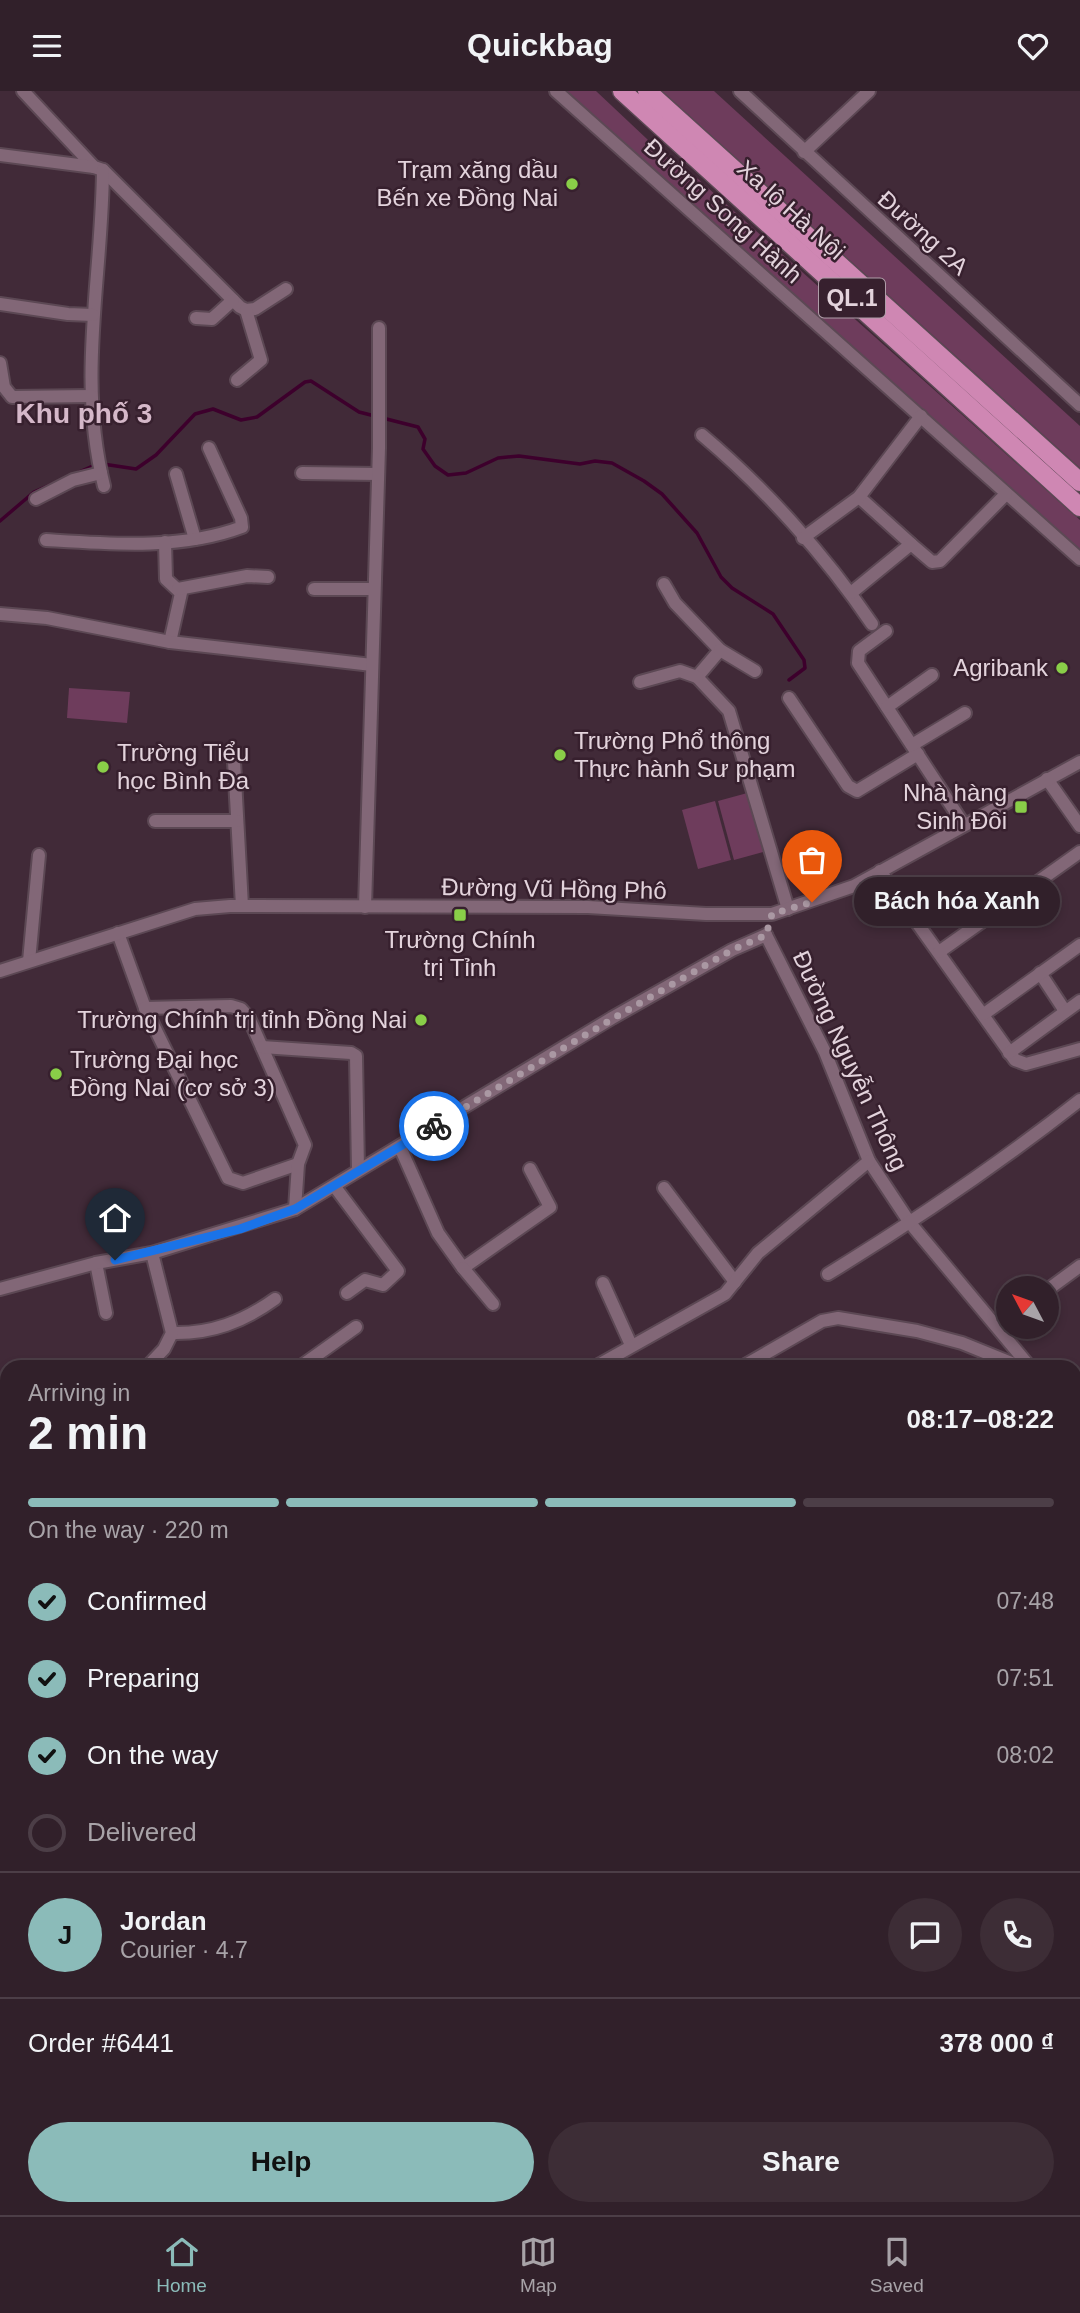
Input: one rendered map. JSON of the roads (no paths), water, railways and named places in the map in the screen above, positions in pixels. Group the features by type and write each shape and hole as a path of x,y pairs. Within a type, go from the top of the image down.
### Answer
{"highway":[{"name":"Xa lộ Hà Nội","path":"622,91 1080,507"},
{"name":"Xa lộ Hà Nội","path":"648,91 1080,482"}],"street":[{"path":"23,91 98,169 246,310 261,360 237,380"},
{"name":"Đường Song Hành","path":"556,91 1080,559"},
{"path":"804,152 869,91"},
{"name":"Đường 2A","path":"743,93 1080,405"},
{"path":"0,155 98,169"},
{"path":"36,499 73,480 103,479 98,458 89,362 98,169"},
{"path":"246,310 255,309 286,289"},
{"path":"196,318 212,319 233,300"},
{"path":"0,304 93,315"},
{"path":"365,907 378,474 379,328"},
{"path":"0,363 4,387 12,397 91,396"},
{"path":"803,538 859,497 920,416"},
{"path":"702,435 755,484 851,593 872,624"},
{"path":"46,540 95,543 165,542 223,534 243,525 209,448"},
{"path":"302,473 378,474"},
{"path":"176,474 195,539"},
{"path":"859,497 929,561 940,561 1006,494"},
{"path":"165,542 166,579 178,589 181,597 170,642"},
{"path":"851,593 911,544"},
{"path":"178,589 247,576 268,577"},
{"path":"664,584 675,603 720,650 755,671"},
{"path":"314,589 373,589"},
{"path":"0,614 47,618 170,642 372,665"},
{"path":"886,631 859,652 857,659 964,825"},
{"path":"697,677 720,650"},
{"path":"640,682 680,671 697,677 729,711 788,908"},
{"path":"887,707 932,675"},
{"path":"789,698 848,786 857,791 965,713"},
{"path":"234,761 242,906"},
{"name":"Đường Vũ Hồng Phô","path":"0,971 195,909 242,906 588,907 706,914 772,914 838,893 1080,762"},
{"path":"1047,779 1080,825"},
{"path":"155,821 237,821"},
{"path":"939,952 1080,852"},
{"path":"29,961 38,855"},
{"path":"880,871 1017,1062 1026,1064 1080,1049"},
{"path":"0,1289 96,1263 152,1253 295,1209 612,1019 732,950 766,935 772,914"},
{"path":"118,933 145,1008 228,1178 243,1183 298,1164"},
{"name":"Đường Nguyễn Thông","path":"766,935 825,1052 869,1161 910,1223 996,1316"},
{"path":"984,1014 1080,945"},
{"path":"1040,974 1065,1011"},
{"path":"1009,1053 1080,1001"},
{"path":"145,1008 231,1006 241,1009 249,1018 305,1145 298,1164 295,1209"},
{"path":"262,1047 351,1053 356,1056 358,1170"},
{"path":"828,1274 910,1223 1021,1146 1080,1100"},
{"path":"400,1147 438,1233 493,1304"},
{"path":"606,1360 725,1294 758,1253 869,1161"},
{"path":"463,1268 550,1207 530,1170"},
{"path":"335,1187 398,1271 383,1285 365,1280 347,1293"},
{"path":"664,1188 735,1282"},
{"path":"152,1253 172,1333 164,1349 154,1360"},
{"path":"96,1263 106,1313"},
{"path":"1059,1281 1080,1266"},
{"path":"603,1283 631,1345"},
{"path":"172,1333 216,1330 234,1324 275,1299"},
{"path":"754,1360 822,1321 838,1318 917,1331 962,1343 999,1360"},
{"path":"310,1360 356,1327"},
{"name":"Đường Nguyễn Thông","path":"1012,1339 1026,1360"}],"waterway":[{"path":"103,464 136,469 156,455 195,414 213,409 241,420 257,417 305,382 311,381 359,412 418,427 425,439 423,449 435,466 448,475 466,473 498,458 519,456 580,464 595,461 612,463 662,494 697,533 721,577 732,588 773,614 804,660 805,668 789,680"},
{"path":"0,521 34,492 95,465"}],"place":[{"name":"Trạm xăng dầu Bến xe Đồng Nai","path":"572,184"},
{"name":"Agribank","path":"1062,668"},
{"name":"Trường Phổ thông Thực hành Sư phạm","path":"560,755"},
{"name":"Trường Tiểu học Bình Đa","path":"103,767"},
{"name":"Nhà hàng Sinh Đôi","path":"1021,807"},
{"name":"Bách hóa Xanh","path":"812,902"},
{"name":"Trường Chính trị Tỉnh","path":"460,915"},
{"name":"Trường Chính trị tỉnh Đồng Nai","path":"421,1020"},
{"name":"Trường Đại học Đồng Nai (cơ sở 3)","path":"56,1074"}],"district":[{"name":"Khu phố 3","path":"84,413"}]}
